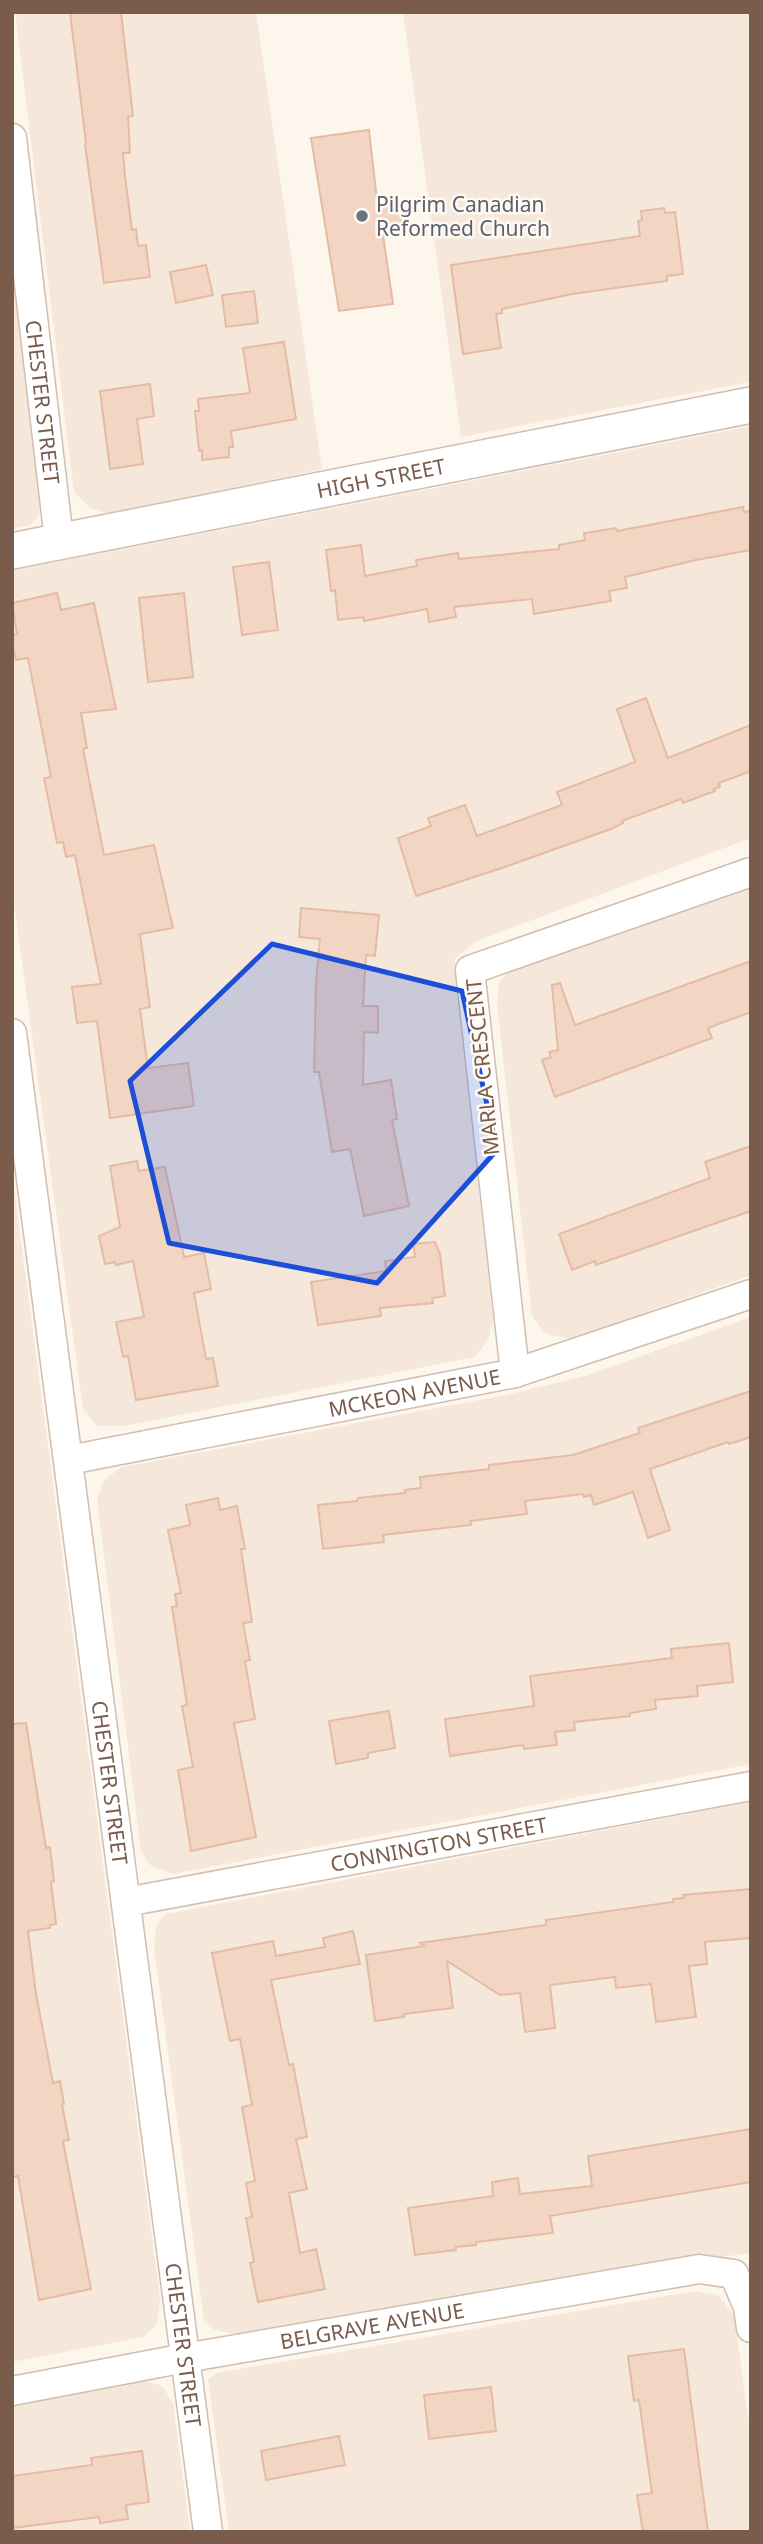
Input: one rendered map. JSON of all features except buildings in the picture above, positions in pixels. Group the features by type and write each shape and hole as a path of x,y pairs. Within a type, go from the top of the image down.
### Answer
{"street":[{"name":"CHESTER STREET","path":"12,138 59,540"},
{"name":"HIGH STREET","path":"12,551 751,405"},
{"name":"MARLA CRESCENT","path":"515,1373 470,970 751,872"},
{"name":"CHESTER STREET","path":"12,1033 208,2532"},
{"name":"MCKEON AVENUE","path":"69,1460 515,1373 751,1294"},
{"name":"CONNINGTON STREET","path":"126,1902 751,1786"},
{"name":"BELGRAVE AVENUE","path":"12,2391 699,2269 734,2274 748,2307 751,2328"}],"highlighted area":[{"path":"272,944 462,991 497,1150 377,1283 169,1243 130,1081"}],"shaded area":[{"path":"15,12 256,12 322,469 111,514 91,509 74,492"},
{"path":"403,12 751,12 751,382 461,437"},
{"path":"12,268 43,508 31,525 12,529"},
{"path":"751,426 751,838 479,940 455,958 493,1321 488,1340 475,1357 124,1426 96,1426 83,1409 12,889 12,571"},
{"path":"751,885 751,1275 574,1339 546,1334 532,1316 497,1004 499,982 511,969"},
{"path":"12,1172 160,2299 157,2323 144,2337 12,2362"},
{"path":"751,1317 751,1764 173,1874 150,1865 141,1851 97,1499 104,1480 122,1467 506,1395 585,1376"},
{"path":"751,1802 751,2253 567,2278 236,2334 215,2330 204,2321 154,1948 156,1925 166,1914"},
{"path":"695,2291 719,2296 734,2315 751,2438 751,2532 229,2532 208,2379 217,2373"},
{"path":"143,2380 162,2386 173,2403 190,2532 12,2532 12,2405"}],"place":[{"name":"Pilgrim Canadian Reformed Church","path":"362,216"}]}
